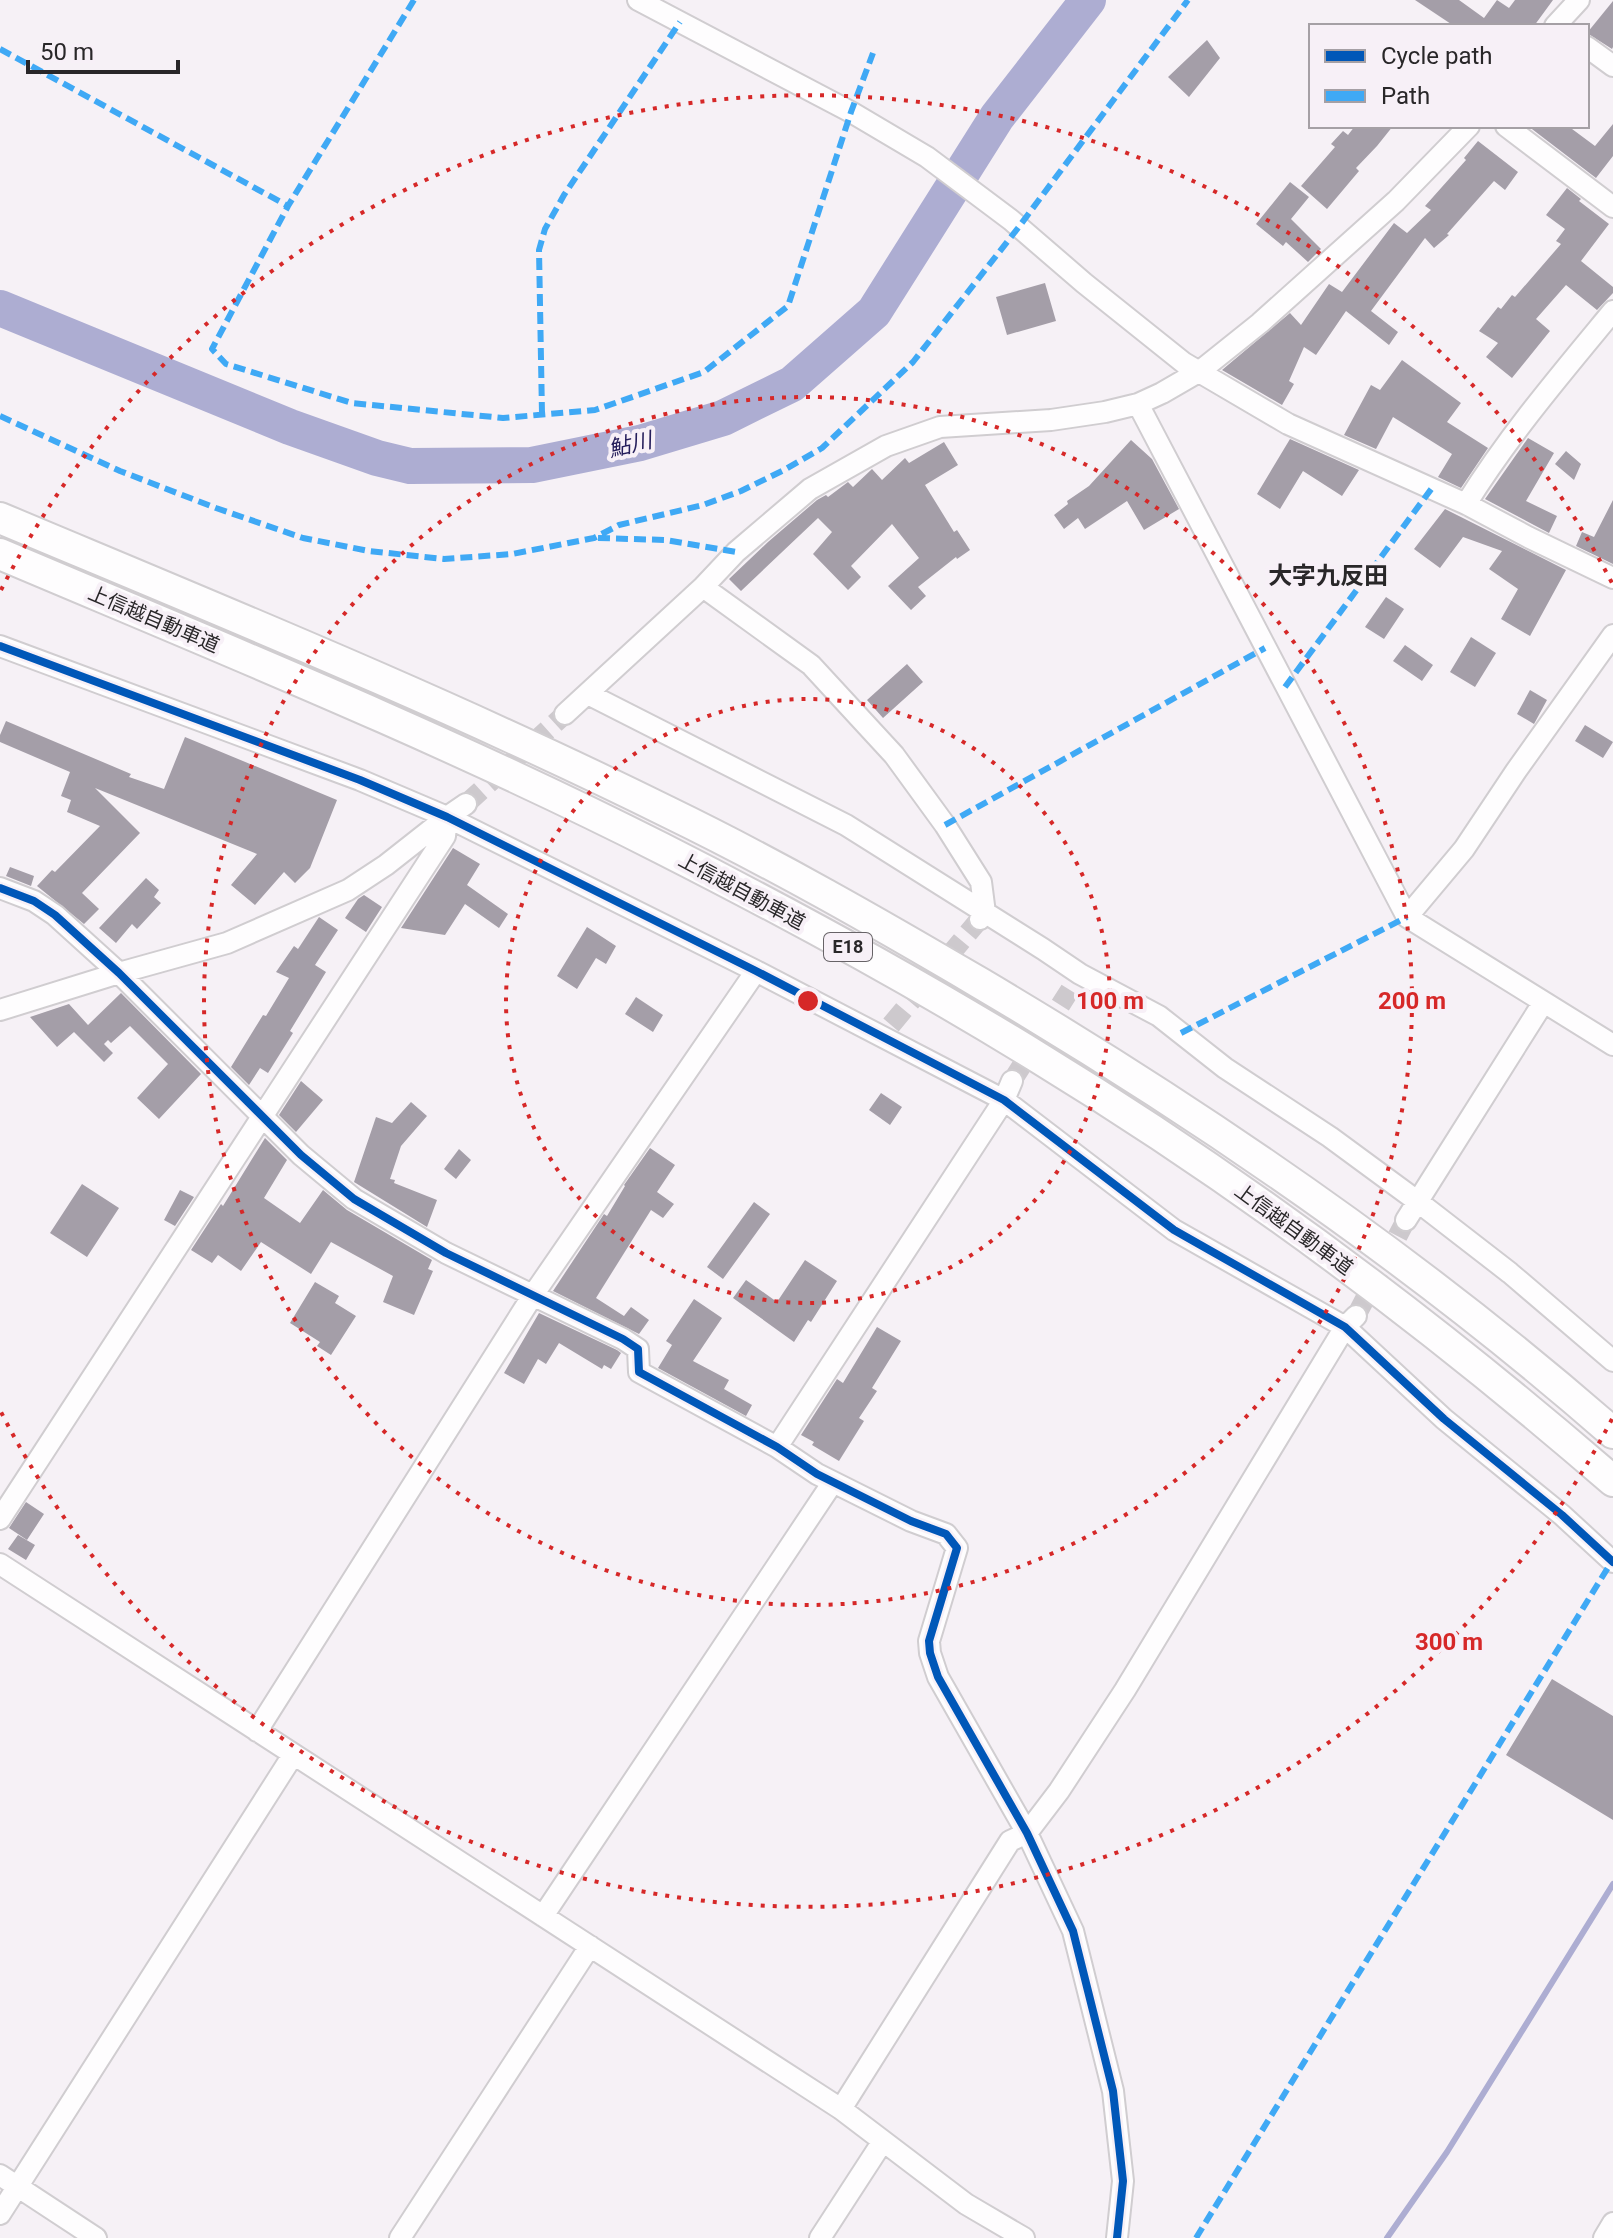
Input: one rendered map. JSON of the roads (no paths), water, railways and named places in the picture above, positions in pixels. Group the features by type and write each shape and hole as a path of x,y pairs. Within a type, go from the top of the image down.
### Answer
{"highway":[{"name":"上信越自動車道","path":"0,518 342,661 557,758 673,814 860,913 1057,1028 1239,1145 1452,1302 1613,1433"},
{"name":"上信越自動車道","path":"0,554 318,690 556,797 750,894 946,1003 1129,1115 1310,1239 1482,1370 1613,1481"}],"street":[{"path":"638,0 851,112 927,157 1011,220 1184,363 1288,424 1466,504 1613,578"},
{"path":"1559,24 1579,0"},
{"path":"1589,48 1613,66"},
{"path":"565,714 703,587 736,552 810,489 886,446 940,427 1051,420 1105,412 1138,404 1200,371 1260,323 1396,201 1467,128"},
{"path":"1509,128 1613,207"},
{"path":"1466,504 1520,424 1613,311"},
{"path":"1138,404 1407,917 1613,1045"},
{"path":"703,587 811,665 894,755 945,825 981,882 982,917"},
{"path":"1407,917 1464,849 1613,635"},
{"path":"0,646 360,780 447,817 756,971 1008,1091 1174,1230 1350,1321 1444,1419 1562,1515 1613,1562"},
{"path":"588,694 846,825 1075,982 1159,1016 1225,1068 1330,1137 1417,1201 1510,1273 1613,1361"},
{"path":"0,1010 227,943 348,890 466,804"},
{"path":"0,1519 445,836 447,817"},
{"path":"0,888 34,901 55,915 119,973 301,1155 354,1199 446,1253 623,1339 638,1349 639,1372 777,1447 817,1474 911,1521 946,1534 957,1548 929,1641 930,1653 938,1677 1027,1833 1073,1931 1113,2091 1123,2181 1117,2238"},
{"path":"257,1731 533,1295 756,971"},
{"path":"1406,1220 1543,1003"},
{"path":"777,1447 1008,1091"},
{"path":"841,2109 1010,1841 1027,1833 1059,1791 1125,1690 1350,1321"},
{"path":"543,1916 833,1482"},
{"path":"1,1569 841,2109 966,2204 1024,2238"},
{"path":"0,2214 293,1755"},
{"path":"400,2238 590,1946"},
{"path":"820,2238 883,2141"},
{"path":"0,2175 96,2238"},
{"path":"1604,2238 1613,2223"}],"waterway":[{"name":"鮎川","path":"0,308 290,427 377,458 410,466 532,465 640,443 723,418 792,384 874,312 997,117 1088,0"},
{"path":"1387,2238 1447,2152 1613,1884"}],"tunnel":[{"path":"466,804 565,714"},
{"path":"891,1025 979,920"},
{"path":"1012,1081 1070,990"},
{"path":"1356,1316 1406,1220"}],"district":[{"name":"大字九反田","path":"1328,576"}]}
